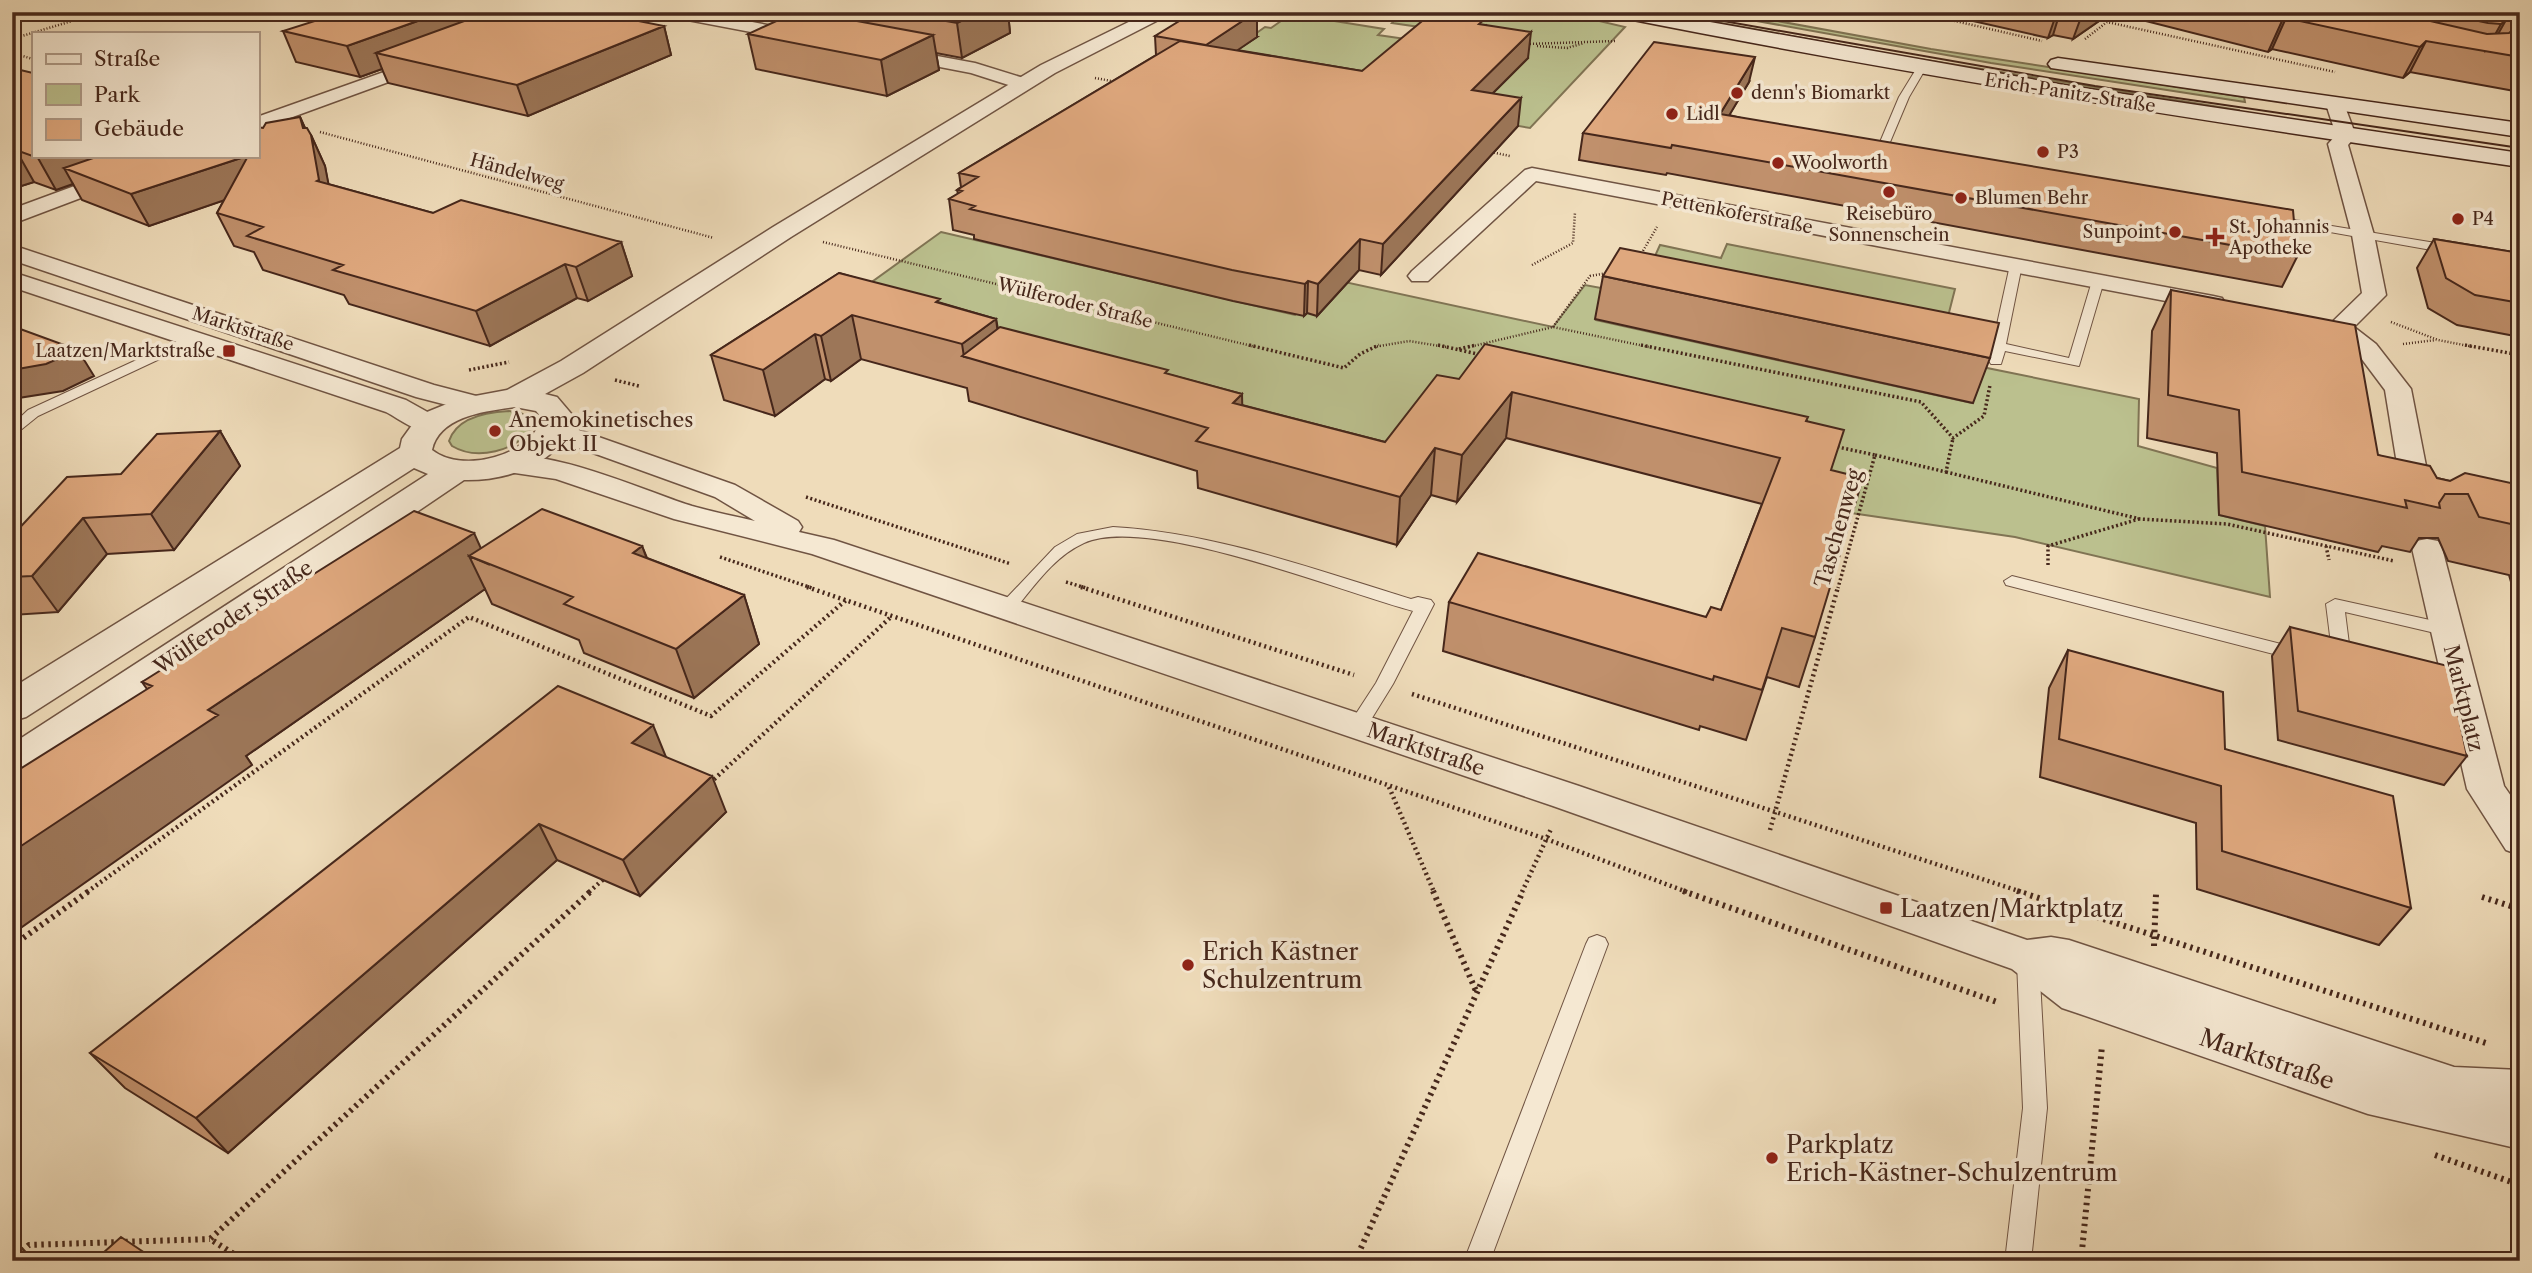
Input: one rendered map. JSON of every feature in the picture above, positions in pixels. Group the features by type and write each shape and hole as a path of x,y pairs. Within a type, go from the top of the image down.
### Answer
{"street":[{"path":"672,12 820,40"},
{"name":"Erich-Panitz-Straße","path":"1623,12 1921,68 2346,136 2520,160"},
{"path":"423,439 428,466 455,471 503,464 534,450 554,419 806,238 1034,99 1081,75 1175,15"},
{"path":"515,398 572,367 756,249 1024,84 1175,15"},
{"path":"871,49 975,68 1024,84"},
{"path":"265,122 446,54"},
{"name":"Erich-Panitz-Straße","path":"2034,61 2520,130"},
{"path":"2335,104 2346,136 2338,144 2363,235 2374,295 2339,327"},
{"path":"12,217 169,158"},
{"name":"Pettenkoferstraße","path":"1420,276 1532,174 2232,307"},
{"name":"Marktstraße","path":"12,252 425,391 474,404"},
{"name":"Marktstraße","path":"12,279 396,406 423,439"},
{"path":"2312,322 2339,327 2367,349 2398,389 2420,513"},
{"path":"515,398 538,401 554,419"},
{"name":"Wülferoder Straße","path":"12,707 474,404 515,398"},
{"name":"Marktstraße","path":"554,419 725,491 823,547"},
{"name":"Marktstraße","path":"503,464 560,471 685,513 823,547 1566,796 2027,957 2077,995 2368,1094 2520,1128"},
{"name":"Wülferoder Straße","path":"12,765 455,471"},
{"name":"Marktplatz","path":"2430,559 2486,789 2520,840"},
{"name":"Marktstraße","path":"2027,957 2051,954 2069,957 2454,1087 2520,1090"}],"lane":[{"path":"776,12 824,21 794,35"},
{"path":"1893,156 1874,153 1921,68"},
{"path":"2264,218 2466,252"},
{"path":"1996,361 2017,265"},
{"path":"1999,346 2074,363 2098,281"},
{"path":"12,433 33,413 192,338"},
{"path":"1006,608 1058,550 1086,536 1128,533 1172,536 1414,606"},
{"path":"1217,542 1425,604 1384,684 1357,726"},
{"path":"2012,581 2343,666 2335,604 2448,630"},
{"path":"1478,1261 1597,944"},
{"path":"2018,1261 2035,1108 2027,957"}],"path":[{"path":"35,32 102,12"},
{"path":"1409,12 1435,20"},
{"path":"1916,12 2048,42"},
{"path":"2085,39 2107,22 2346,74"},
{"path":"12,39 32,33"},
{"path":"1561,55 1567,48 1591,41 1523,44 1567,48"},
{"path":"12,53 32,58"},
{"path":"1081,75 1129,84"},
{"name":"Händelweg","path":"265,122 756,249"},
{"path":"1491,153 1518,158"},
{"path":"1532,265 1573,243 1577,183"},
{"path":"1639,258 1658,225"},
{"name":"Wülferoder Straße","path":"806,238 1343,368 1360,350 1406,339 1455,350"},
{"path":"1553,327 1590,276 1611,273"},
{"path":"2358,309 2438,340 2520,355"},
{"path":"1455,350 1553,327 1921,402 1953,438"},
{"path":"1455,350 1493,358"},
{"path":"464,371 518,360"},
{"path":"1946,472 1953,438 1984,416 1996,361"},
{"path":"604,385 612,379 639,386"},
{"name":"Taschenweg","path":"1764,865 1774,810 1875,455 1821,443"},
{"path":"1875,455 2140,519 2227,524 2326,546 2430,559"},
{"path":"792,493 2496,1046"},
{"path":"2048,546 2140,519"},
{"path":"2326,546 2329,560"},
{"path":"715,555 1546,839 1753,917 2032,1014"},
{"path":"12,946 469,617 712,716 847,599"},
{"path":"699,793 892,616"},
{"path":"1388,786 1476,992"},
{"path":"1355,1261 1566,796"},
{"path":"210,1239 617,867"},
{"path":"2482,897 2520,909"},
{"path":"2081,1261 2102,1038"},
{"path":"2428,1153 2520,1185"},
{"path":"12,1260 29,1245 210,1239 245,1261"}],"green space":[{"path":"1369,12 1561,12 1625,27 1530,128 1203,71 1265,27 1271,28 1291,14 1384,29 1378,35 1426,42 1440,30 1392,23 1398,17"},
{"path":"1640,12 1661,12 1907,57 2239,110 2239,115"},
{"path":"1707,12 1728,12 1931,49 2244,97 2245,102 1991,63"},
{"path":"941,232 1295,315 1331,279 1553,327 1585,285 1612,290 1596,320 1972,403 1982,367 2139,399 2138,446 2217,468 2219,515 2265,526 2270,597 2015,537 1851,513 1480,388 1382,489 833,310"},
{"path":"1727,244 1955,289 1943,336 1650,267 1660,245 1721,258"},
{"path":"509,411 521,413 532,421 532,428 516,443 506,448 473,453 452,446 449,441 459,426 474,417"}],"building":[{"path":"343,12 443,12 347,46 283,31"},
{"path":"489,12 593,12 664,26 517,85 376,53"},
{"path":"796,12 933,35 881,60 748,34"},
{"path":"895,12 979,12 957,23"},
{"path":"1194,12 1256,12 1206,45 1155,36"},
{"path":"1433,12 1453,12 1486,18 1479,24 1531,32 1472,90 1521,98 1383,244 1360,239 1318,284 1232,270 970,209 975,206 949,199 962,191 957,190 978,177 959,173 1180,41 1362,71"},
{"path":"2245,12 2391,12 2487,34 2509,33 2520,24 2520,57 2426,41 2420,47 2286,18 2282,21"},
{"path":"2436,12 2472,12 2506,20 2501,24 2488,23"},
{"path":"1654,42 1755,57 1720,114 2293,210 2297,257 1672,145 1671,148 1583,133"},
{"path":"12,68 32,73 32,156 12,151"},
{"path":"300,117 303,128 307,128 311,135 319,180 317,181 433,213 461,200 621,242 576,267 565,264 476,311 333,270 343,265 247,236 263,227 217,213 247,158 259,158 259,127 263,128 266,123"},
{"path":"93,158 241,158 131,194 64,168"},
{"path":"2434,239 2520,253 2520,303 2475,295 2446,278"},
{"path":"1620,248 1999,323 1990,358 1603,276"},
{"path":"839,273 940,299 936,302 996,319 962,344 852,315 821,336 815,334 763,370 711,355"},
{"path":"2171,290 2355,325 2378,455 2430,466 2437,478 2450,481 2465,473 2520,485 2520,526 2479,517 2468,494 2445,494 2439,503 2440,508 2405,500 2407,508 2242,472 2239,410 2168,395"},
{"path":"12,326 78,350 46,364 12,370"},
{"path":"1000,327 1168,370 1165,373 1242,394 1233,403 1385,442 1437,375 1459,379 1485,344 1808,417 1806,421 1844,430 1831,470 1863,478 1815,637 1782,628 1762,690 1714,676 1713,680 1449,602 1478,553 1706,617 1711,607 1721,610 1780,458 1512,392 1462,455 1435,448 1400,497 1196,441 1208,428 962,356"},
{"path":"220,431 151,514 83,518 32,576 12,577 12,536 67,477 121,474 157,434"},
{"path":"542,509 642,546 633,553 744,595 676,649 564,604 573,597 469,556"},
{"path":"414,511 474,533 208,710 218,715 12,852 12,774 152,686 142,682"},
{"path":"2290,627 2448,666 2467,756 2298,711"},
{"path":"2068,650 2223,692 2225,749 2393,796 2411,908 2222,851 2221,786 2059,739"},
{"path":"558,686 653,725 632,743 712,776 623,860 539,824 196,1118 90,1053"},
{"path":"121,1237 157,1261 94,1261"},
{"path":"12,1254 21,1261 12,1261"}],"tram line":[{"path":"1672,12 2095,86 2520,148"}],"place":[{"name":"denn's Biomarkt","path":"1737,93"},
{"name":"Lidl","path":"1672,114"},
{"name":"P3","path":"2043,152"},
{"name":"Woolworth","path":"1778,163"},
{"name":"Reisebüro Sonnenschein","path":"1889,192"},
{"name":"Blumen Behr","path":"1961,198"},
{"name":"P4","path":"2458,219"},
{"name":"Sunpoint","path":"2175,232"},
{"name":"St. Johannis Apotheke","path":"2215,237"},
{"name":"Laatzen/Marktstraße","path":"229,351"},
{"name":"Anemokinetisches Objekt II","path":"495,431"},
{"name":"Laatzen/Marktplatz","path":"1886,908"},
{"name":"Erich Kästner Schulzentrum","path":"1188,965"},
{"name":"Parkplatz Erich-Kästner-Schulzentrum","path":"1772,1158"}]}
